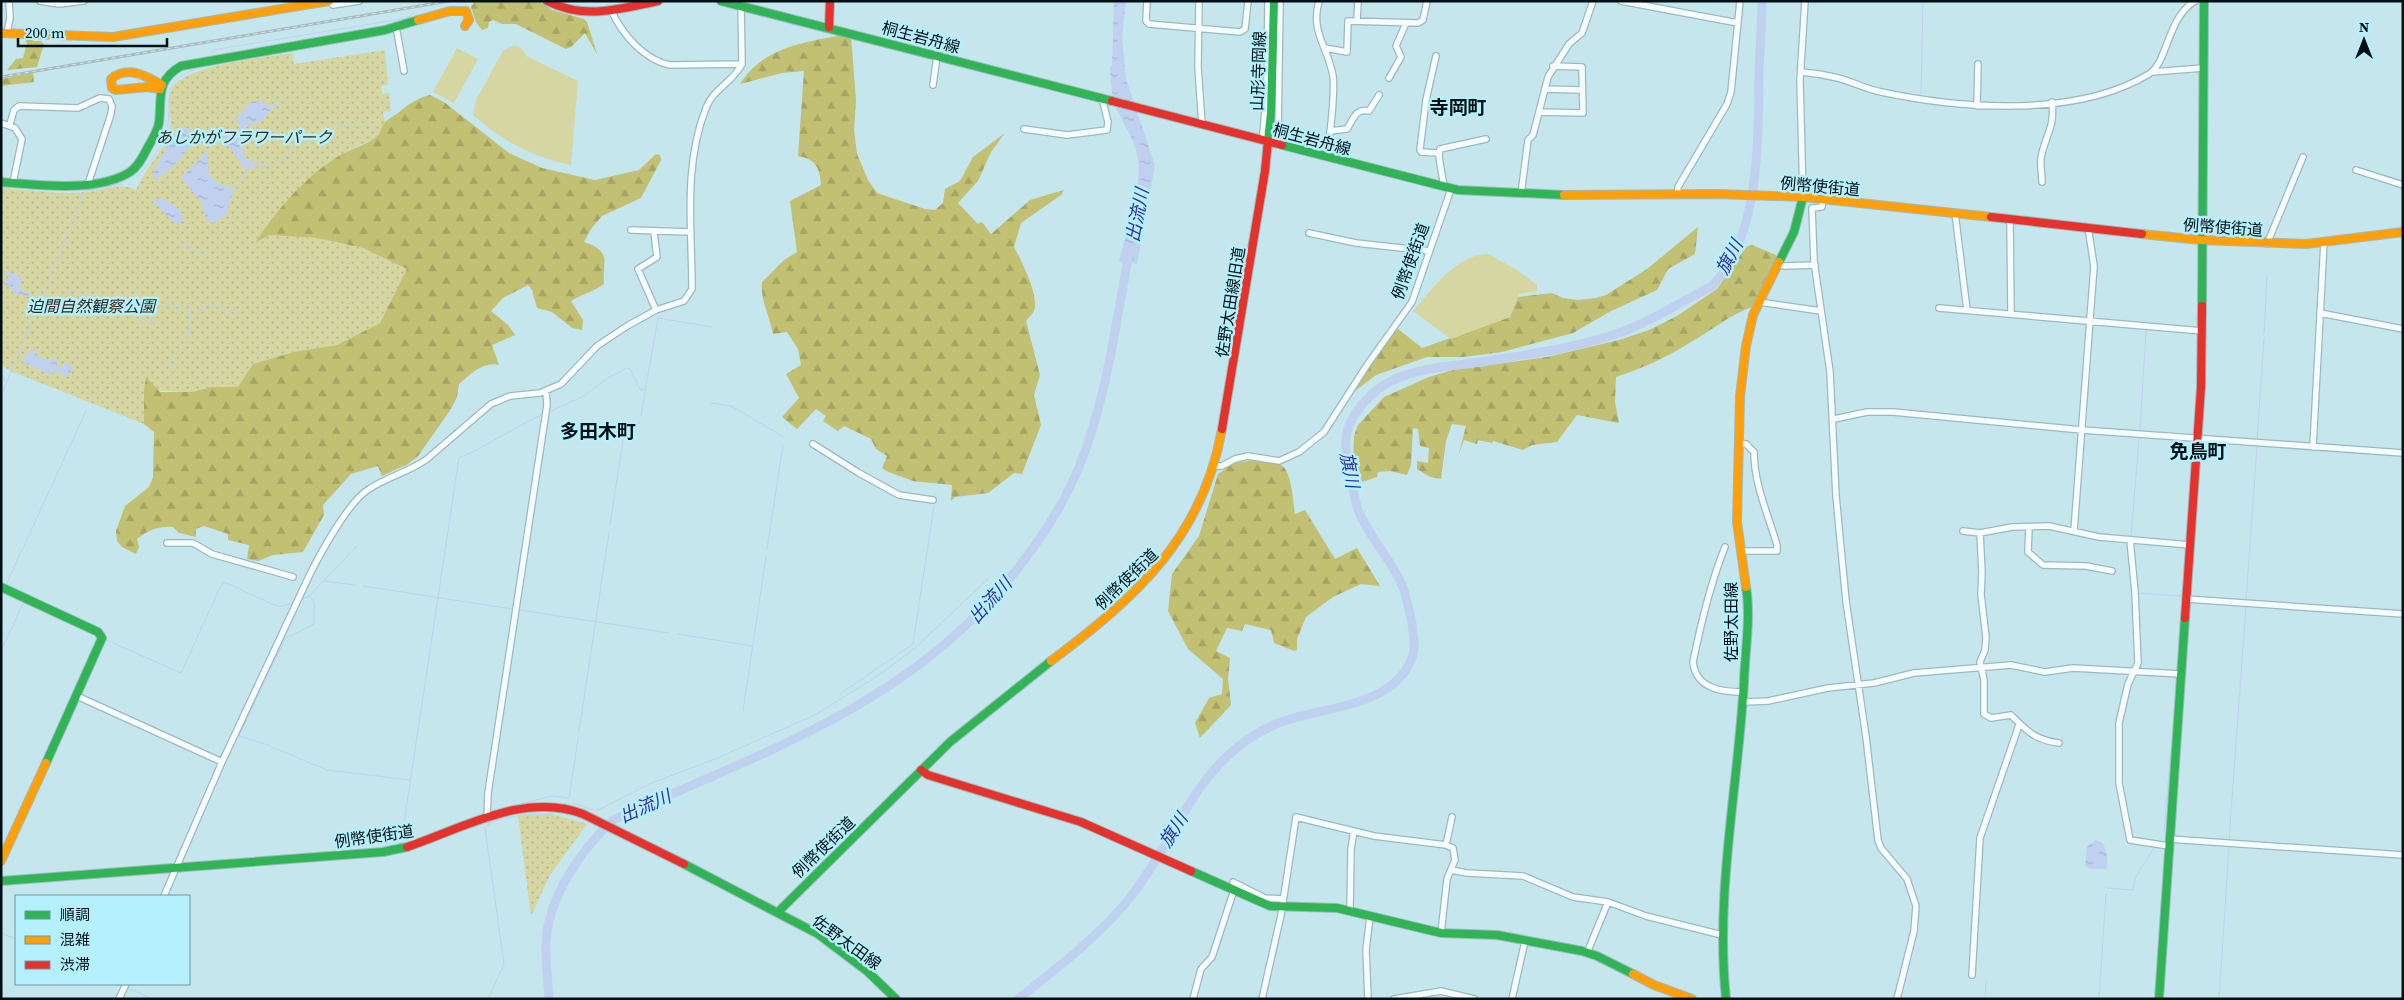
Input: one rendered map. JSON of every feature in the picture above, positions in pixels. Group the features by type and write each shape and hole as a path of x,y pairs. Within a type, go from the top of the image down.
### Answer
{"main road":[{"path":"4,33 113,37 267,13 330,1"},
{"path":"547,1 560,8 577,13 611,10 658,1"},
{"name":"桐生岩舟線","path":"721,1 741,3 937,56 1448,188"},
{"path":"829,27 830,1"},
{"name":"山形寺岡線","path":"1268,142 1274,1"},
{"path":"2158,999 2202,387 2201,240 2204,1"},
{"path":"1,182 61,187 88,184 128,174 139,164 156,134 159,121 161,87 172,72 181,66 385,30 439,14 461,10 466,11 468,16 465,26"},
{"path":"385,30 397,32"},
{"path":"134,72 161,87 116,90 110,84 115,74 134,72"},
{"name":"佐野太田線旧道","path":"1214,466 1228,400 1266,171 1268,142"},
{"name":"例幣使街道","path":"1448,188 1522,194 1726,194 1799,197 2201,240 2267,244 2324,242 2403,232"},
{"name":"佐野太田線","path":"1726,999 1722,972 1723,896 1743,702 1747,598 1737,522 1740,396 1748,334 1759,302 1794,232 1799,197"},
{"name":"例幣使街道","path":"1,881 398,850 430,841 513,810 547,807 574,811 598,821 778,912 975,719 1103,621 1145,584 1181,539 1204,496 1214,466"},
{"path":"1,587 101,634 100,644 1,861"},
{"path":"921,770 928,775 1059,814 1116,837 1270,906 1282,903 1350,910 1441,933 1497,935 1588,953 1654,985 1692,999"},
{"name":"佐野太田線","path":"778,912 840,949 896,999"}],"street":[{"path":"4,33 10,18 9,1"},
{"path":"40,1 59,4 84,1"},
{"path":"330,1 333,6 359,1"},
{"path":"1147,1 1147,24 1242,31 1244,29 1248,1"},
{"path":"1199,1 1198,67 1202,125"},
{"path":"1268,1 1267,84 1263,134 1268,142 1277,137 1278,134 1280,1"},
{"path":"1319,1 1315,21 1325,48 1334,87 1326,157"},
{"path":"1357,21 1358,1"},
{"path":"1325,48 1347,52 1348,21 1421,22 1427,1"},
{"path":"1522,194 1528,140 1533,135 1553,66 1569,44 1582,33 1593,1"},
{"path":"1621,1 1738,23"},
{"path":"1677,195 1678,187 1727,104 1731,92 1740,1"},
{"path":"1799,197 1801,72 1805,1"},
{"path":"2152,72 2174,24 2187,7 2195,1"},
{"path":"164,895 222,762 310,574 323,549 358,499 369,488 421,463 500,398 546,391 561,384 597,346 626,326 656,310 684,302 690,295 692,289 692,161 706,108 714,94 737,72 742,64 741,3"},
{"path":"611,10 631,39 648,57 660,63 670,65 742,64"},
{"path":"1389,78 1401,57 1396,46 1406,23"},
{"path":"397,32 404,71"},
{"path":"933,84 937,56"},
{"path":"1436,56 1426,100 1420,151 1438,153"},
{"path":"1977,106 1978,64"},
{"path":"1539,112 1583,113 1582,67 1553,66"},
{"path":"1801,72 1838,78 1868,89 1900,96 1977,106 2052,102 2100,95 2152,72 2203,68"},
{"path":"1545,89 1582,90"},
{"path":"1330,131 1347,129 1356,114 1364,110 1368,111 1379,95"},
{"path":"10,124 14,110 19,106 78,108 100,98 109,99 112,106 111,114 88,184"},
{"path":"1024,129 1067,135 1106,130 1108,122 1102,98"},
{"path":"2042,182 2041,160 2051,127 2053,116 2052,102"},
{"path":"1,123 10,124 16,129 23,142 13,183"},
{"path":"1438,153 1442,148 1486,139"},
{"path":"1438,153 1448,188"},
{"path":"2267,244 2303,157"},
{"path":"2356,170 2403,185"},
{"name":"例幣使街道","path":"1214,466 1222,466 1248,456 1272,461 1284,459 1312,444 1324,432 1367,365 1412,302 1448,188"},
{"path":"1823,199 1822,206 1814,207 1811,210 1815,265 1830,372 1838,521 1857,685 1866,738 1879,844 1907,879 1916,906 1914,931 1897,999"},
{"path":"1955,213 1967,310"},
{"path":"2010,219 2011,314"},
{"path":"2074,531 2094,266 2088,227"},
{"path":"631,230 691,232"},
{"path":"654,232 657,256 638,269 656,310"},
{"path":"1309,233 1356,243 1429,250"},
{"path":"2312,448 2324,242"},
{"path":"1778,264 1784,266 1815,265"},
{"path":"1759,302 1821,311"},
{"path":"1938,308 2202,331"},
{"path":"2320,313 2403,329"},
{"path":"487,819 488,793 547,405 546,391"},
{"path":"1834,419 1877,411 2082,430 2312,448 2403,453"},
{"path":"1738,443 1746,444 1754,452 1754,465 1759,488 1777,545 1777,551 1741,551"},
{"path":"813,444 899,495 933,500"},
{"path":"1963,531 1980,533 2055,526 2091,536 2190,545"},
{"path":"2029,527 2028,552 2043,565 2086,566 2112,571"},
{"path":"1980,533 1981,595 1986,637 1980,668 1984,680 1983,711 1985,716 1991,718 2012,715 2019,725 2040,739 2059,743"},
{"path":"2130,540 2138,660 2127,687 2119,723 2119,783 2123,812 2130,840 2403,856"},
{"path":"167,543 193,543 217,556 293,577"},
{"path":"1725,547 1711,583 1706,614 1693,662 1694,669 1707,685 1716,691 1743,692"},
{"path":"2186,599 2403,614"},
{"path":"1743,702 1768,701 1887,681 1914,673 2015,665 2045,672 2066,668 2181,674"},
{"path":"77,696 222,762"},
{"path":"1972,975 1980,838 2019,725"},
{"path":"1262,999 1282,903 1296,817 1393,840 1446,845 1455,851 1455,860 1447,879 1441,933"},
{"path":"1446,845 1452,817"},
{"path":"1350,910 1351,849 1354,831"},
{"path":"1451,870 1467,874 1523,876 1568,895 1608,902 1646,916 1722,935"},
{"path":"1236,884 1265,898 1282,903"},
{"path":"1193,999 1201,969 1212,957 1233,893"},
{"path":"1588,953 1608,902"},
{"path":"1368,999 1366,950 1370,916"},
{"path":"1512,999 1525,941"},
{"path":"119,999 126,985"},
{"path":"1394,999 1441,991 1474,999"}],"green space":[{"path":"475,1 539,1 552,10 584,19 587,22 597,54 585,33 571,47 566,49 516,24 502,24 493,20 489,22 488,28 482,30 476,22 471,7"},
{"path":"837,36 851,36 856,100 854,130 857,154 868,180 877,193 925,209 935,210 943,203 945,189 960,181 973,157 1005,133 991,152 978,181 958,203 978,224 982,222 991,234 1030,200 1064,190 1061,195 1021,223 1014,247 1029,279 1034,297 1034,311 1026,321 1040,375 1034,395 1041,425 1022,474 1014,473 988,493 955,497 951,501 952,485 913,481 886,471 882,468 887,456 876,449 871,439 844,426 838,431 823,421 826,416 816,409 797,429 782,417 799,398 786,374 801,365 798,349 787,332 773,334 764,302 762,282 784,260 797,252 790,201 821,185 816,165 809,159 798,156 804,71 782,73 740,84 749,72 771,55 796,45"},
{"path":"22,37 34,38 33,41 41,41 44,44 37,67 7,70 16,59 23,58 27,43"},
{"path":"512,46 519,47 526,56 578,81 571,165 531,153 519,147 495,133 473,115 476,100 503,51"},
{"path":"457,48 478,59 454,103 433,92"},
{"name":"迫間自然観察公園","path":"385,50 388,85 381,86 382,94 389,93 391,111 383,112 385,122 381,132 374,139 349,150 318,171 256,242 269,235 317,238 363,248 408,269 380,323 337,345 294,352 253,364 239,387 211,387 192,392 144,390 144,424 13,372 1,365 1,188 66,193 87,192 112,187 125,187 136,190 169,134 171,124 169,102 171,91 177,82 206,69 244,60 292,53 294,64"},
{"path":"33,73 34,82 1,86 1,79"},
{"path":"430,95 444,102 509,153 542,168 595,180 639,170 656,154 660,155 661,160 641,198 602,216 591,229 584,242 603,253 604,284 571,301 583,320 582,330 572,328 552,312 537,308 532,290 528,285 503,298 491,311 508,325 515,335 492,345 499,365 493,364 483,367 459,384 457,397 451,409 418,456 408,464 382,476 378,466 351,474 323,505 324,515 303,552 273,555 258,561 247,559 249,545 228,540 228,534 204,526 196,529 196,537 179,533 173,527 154,529 137,539 139,547 136,554 122,547 117,541 116,531 125,506 149,487 153,477 154,432 144,424 146,377 160,392 192,392 211,387 238,387 253,364 294,352 337,345 380,323 407,269 363,248 317,238 269,235 255,243 281,208 311,177 339,156 375,138 379,135 386,121 412,102"},
{"path":"1698,227 1695,254 1668,269 1657,290 1611,311 1573,333 1502,352 1463,357 1427,357 1376,375 1351,394 1397,328 1422,348 1510,317 1518,297 1552,293 1563,298 1578,300 1606,295 1647,269"},
{"path":"1752,245 1776,255 1776,259 1752,307 1730,317 1667,356 1637,370 1616,377 1615,402 1619,423 1577,415 1557,442 1532,445 1523,450 1493,441 1492,443 1478,440 1477,444 1464,440 1458,457 1466,426 1452,424 1446,441 1441,479 1430,477 1417,469 1417,461 1428,463 1429,448 1420,446 1418,429 1413,428 1411,465 1407,475 1390,471 1378,472 1377,477 1356,484 1353,462 1354,436 1358,425 1384,397 1429,377 1453,370 1547,357 1619,340 1649,330 1677,316 1717,289 1746,247"},
{"path":"1488,254 1517,270 1537,285 1537,291 1519,294 1510,317 1451,339 1413,311 1437,283 1455,266 1476,256"},
{"path":"1255,460 1276,463 1283,467 1289,478 1295,514 1305,510 1335,559 1357,548 1380,586 1361,584 1333,597 1306,617 1297,639 1297,650 1294,651 1274,643 1271,630 1245,624 1242,631 1227,628 1216,651 1230,658 1228,679 1231,705 1200,738 1195,723 1209,698 1222,694 1223,679 1188,649 1168,611 1172,574 1199,536 1218,474 1234,463"},
{"path":"552,814 587,824 550,875 531,916 518,815"}],"water":[{"path":"1114,1 1126,1 1122,37 1126,79 1155,165 1137,264 1119,262 1133,209 1139,166 1135,148 1115,105 1112,92 1110,68 1112,65"},
{"path":"259,100 268,105 282,104 272,108 263,120 247,127 238,134 247,160 263,164 250,166 246,171 223,137 226,133 230,136 241,128 236,119 249,104"},
{"path":"188,128 197,136 179,161 156,180 152,174 175,134 179,129"},
{"path":"207,151 209,175 216,182 236,190 232,194 227,213 215,223 209,222 206,219 201,201 181,178"},
{"path":"159,198 177,207 183,217 180,225 173,222 153,203"},
{"path":"1,270 21,276 20,289 31,294 30,297 13,293 11,286 4,284 9,276"},
{"path":"29,350 35,350 38,357 46,360 57,359 57,366 61,368 65,362 74,367 66,378 58,371 54,373 45,372 22,363"},
{"path":"2096,840 2103,843 2107,860 2106,869 2090,869 2085,866 2087,846"}],"waterway":[{"name":"旗川","path":"1018,999 1062,964 1117,913 1146,875 1191,801 1226,757 1249,739 1276,724 1355,703 1374,696 1391,686 1405,672 1413,654 1414,639 1404,590 1400,580 1369,532 1359,512 1347,458 1346,437 1349,427 1353,417 1370,396 1394,380 1423,370 1579,345 1623,331 1649,320 1712,286 1728,266 1740,241 1754,184 1757,154 1762,1"},
{"path":"1921,94 1923,1"},
{"path":"211,53 213,50 407,18 414,13"},
{"path":"137,177 154,156 164,139 168,121 171,87 183,75 196,69"},
{"path":"247,169 276,163 288,155 294,143 315,141 329,128 355,123 374,124"},
{"path":"236,190 246,171"},
{"path":"1,396 85,191 122,184"},
{"path":"180,242 186,247 210,257"},
{"name":"出流川","path":"549,999 546,941 553,907 569,875 589,845 613,820 780,746 883,690 931,655 976,615 1018,568 1037,543 1061,504 1075,476 1090,437 1110,359 1129,253"},
{"path":"2264,333 2267,276"},
{"path":"73,290 140,317 140,322 152,323 157,306 177,306 202,311 208,305 214,305 229,313 237,310"},
{"path":"172,373 169,359 187,343 191,311"},
{"path":"641,415 658,318 712,327"},
{"path":"2140,431 2146,331"},
{"path":"2257,440 2264,339"},
{"path":"547,413 584,396 606,379 627,368 630,369 640,389 645,390"},
{"path":"1,374 6,382"},
{"path":"711,403 731,406 784,437"},
{"path":"6,585 86,411"},
{"path":"401,843 459,458 544,414"},
{"path":"610,525 626,421 639,423"},
{"path":"2131,537 2139,438"},
{"path":"767,549 783,445"},
{"path":"2246,600 2257,447"},
{"path":"840,694 913,644 934,506"},
{"path":"579,731 609,533"},
{"path":"302,599 309,596 358,545"},
{"path":"743,711 766,557"},
{"path":"575,804 596,811 649,784 715,759 815,715 879,675 914,649 988,579"},
{"path":"324,581 355,585"},
{"path":"104,639 181,673 222,583 224,582 279,607 292,603"},
{"path":"363,586 512,609"},
{"path":"3,592 23,602 23,604"},
{"path":"2138,593 2181,596"},
{"path":"309,596 314,602 314,624 286,637 239,736 265,744 327,770 410,780"},
{"path":"2233,599 2301,604"},
{"path":"1,651 25,603 96,636"},
{"path":"2305,604 2360,607"},
{"path":"2229,840 2246,606"},
{"path":"520,610 669,633"},
{"path":"678,634 752,646"},
{"path":"497,810 552,796 569,798 578,739"},
{"path":"2164,831 2171,749"},
{"path":"488,999 504,964 485,828 491,823 507,817 552,814"},
{"path":"2107,888 2133,890 2135,878 2154,848"},
{"path":"2219,999 2229,848"},
{"path":"2099,999 2106,894"},
{"path":"1,933 15,939"},
{"path":"1985,999 1986,982"},
{"path":"128,988 152,999"}],"railway":[{"path":"1,77 449,1"}],"traffic: fast":[{"path":"721,1 1112,101"},
{"path":"1268,141 1271,113 1274,1"},
{"path":"2202,306 2204,1"},
{"path":"1,182 49,186 84,185 116,179 130,172 140,161 157,130 163,84 181,66 385,30 418,20"},
{"path":"1282,145 1458,190 1564,195"},
{"path":"1779,262 1794,232 1803,197"},
{"path":"1,587 98,632 102,638 46,763"},
{"path":"1726,999 1723,920 1725,880 1744,682 1748,622 1746,587"},
{"path":"2159,999 2185,618"},
{"path":"778,912 950,742 1051,661"},
{"path":"1,881 383,852 407,847"},
{"path":"684,864 818,934 867,971 896,999"},
{"path":"1191,871 1270,906 1337,908 1441,933 1497,935 1582,951 1597,956 1633,974"}],"traffic: slow":[{"path":"1,33 113,37 329,1"},
{"path":"418,20 450,11 466,11 469,20 465,26"},
{"path":"160,89 147,87 116,90 112,88 111,79 117,75 130,72 143,75 162,85"},
{"path":"1564,195 1718,194 1803,197 1991,217"},
{"path":"2142,234 2201,240 2306,244 2403,232"},
{"path":"1746,587 1737,522 1740,396 1746,346 1753,315 1779,262"},
{"path":"1051,661 1110,614 1137,589 1182,534 1199,502 1213,468 1222,429"},
{"path":"1,861 46,763"},
{"path":"1633,974 1654,985 1692,999"}],"traffic: jam":[{"path":"547,1 561,7 588,11 615,10 658,1"},
{"path":"829,27 830,1"},
{"path":"1112,101 1282,145"},
{"path":"1222,429 1265,171 1268,141"},
{"path":"1991,217 2142,234"},
{"path":"2185,618 2201,387 2202,306"},
{"path":"921,770 928,775 1081,822 1191,871"},
{"path":"407,847 494,815 539,807 561,808 583,814 684,864"}],"district":[{"name":"寺岡町","path":"1458,107"},
{"name":"多田木町","path":"598,431"},
{"name":"免鳥町","path":"2198,451"}],"park label":[{"name":"あしかがフラワーパーク","path":"244,137"}]}
